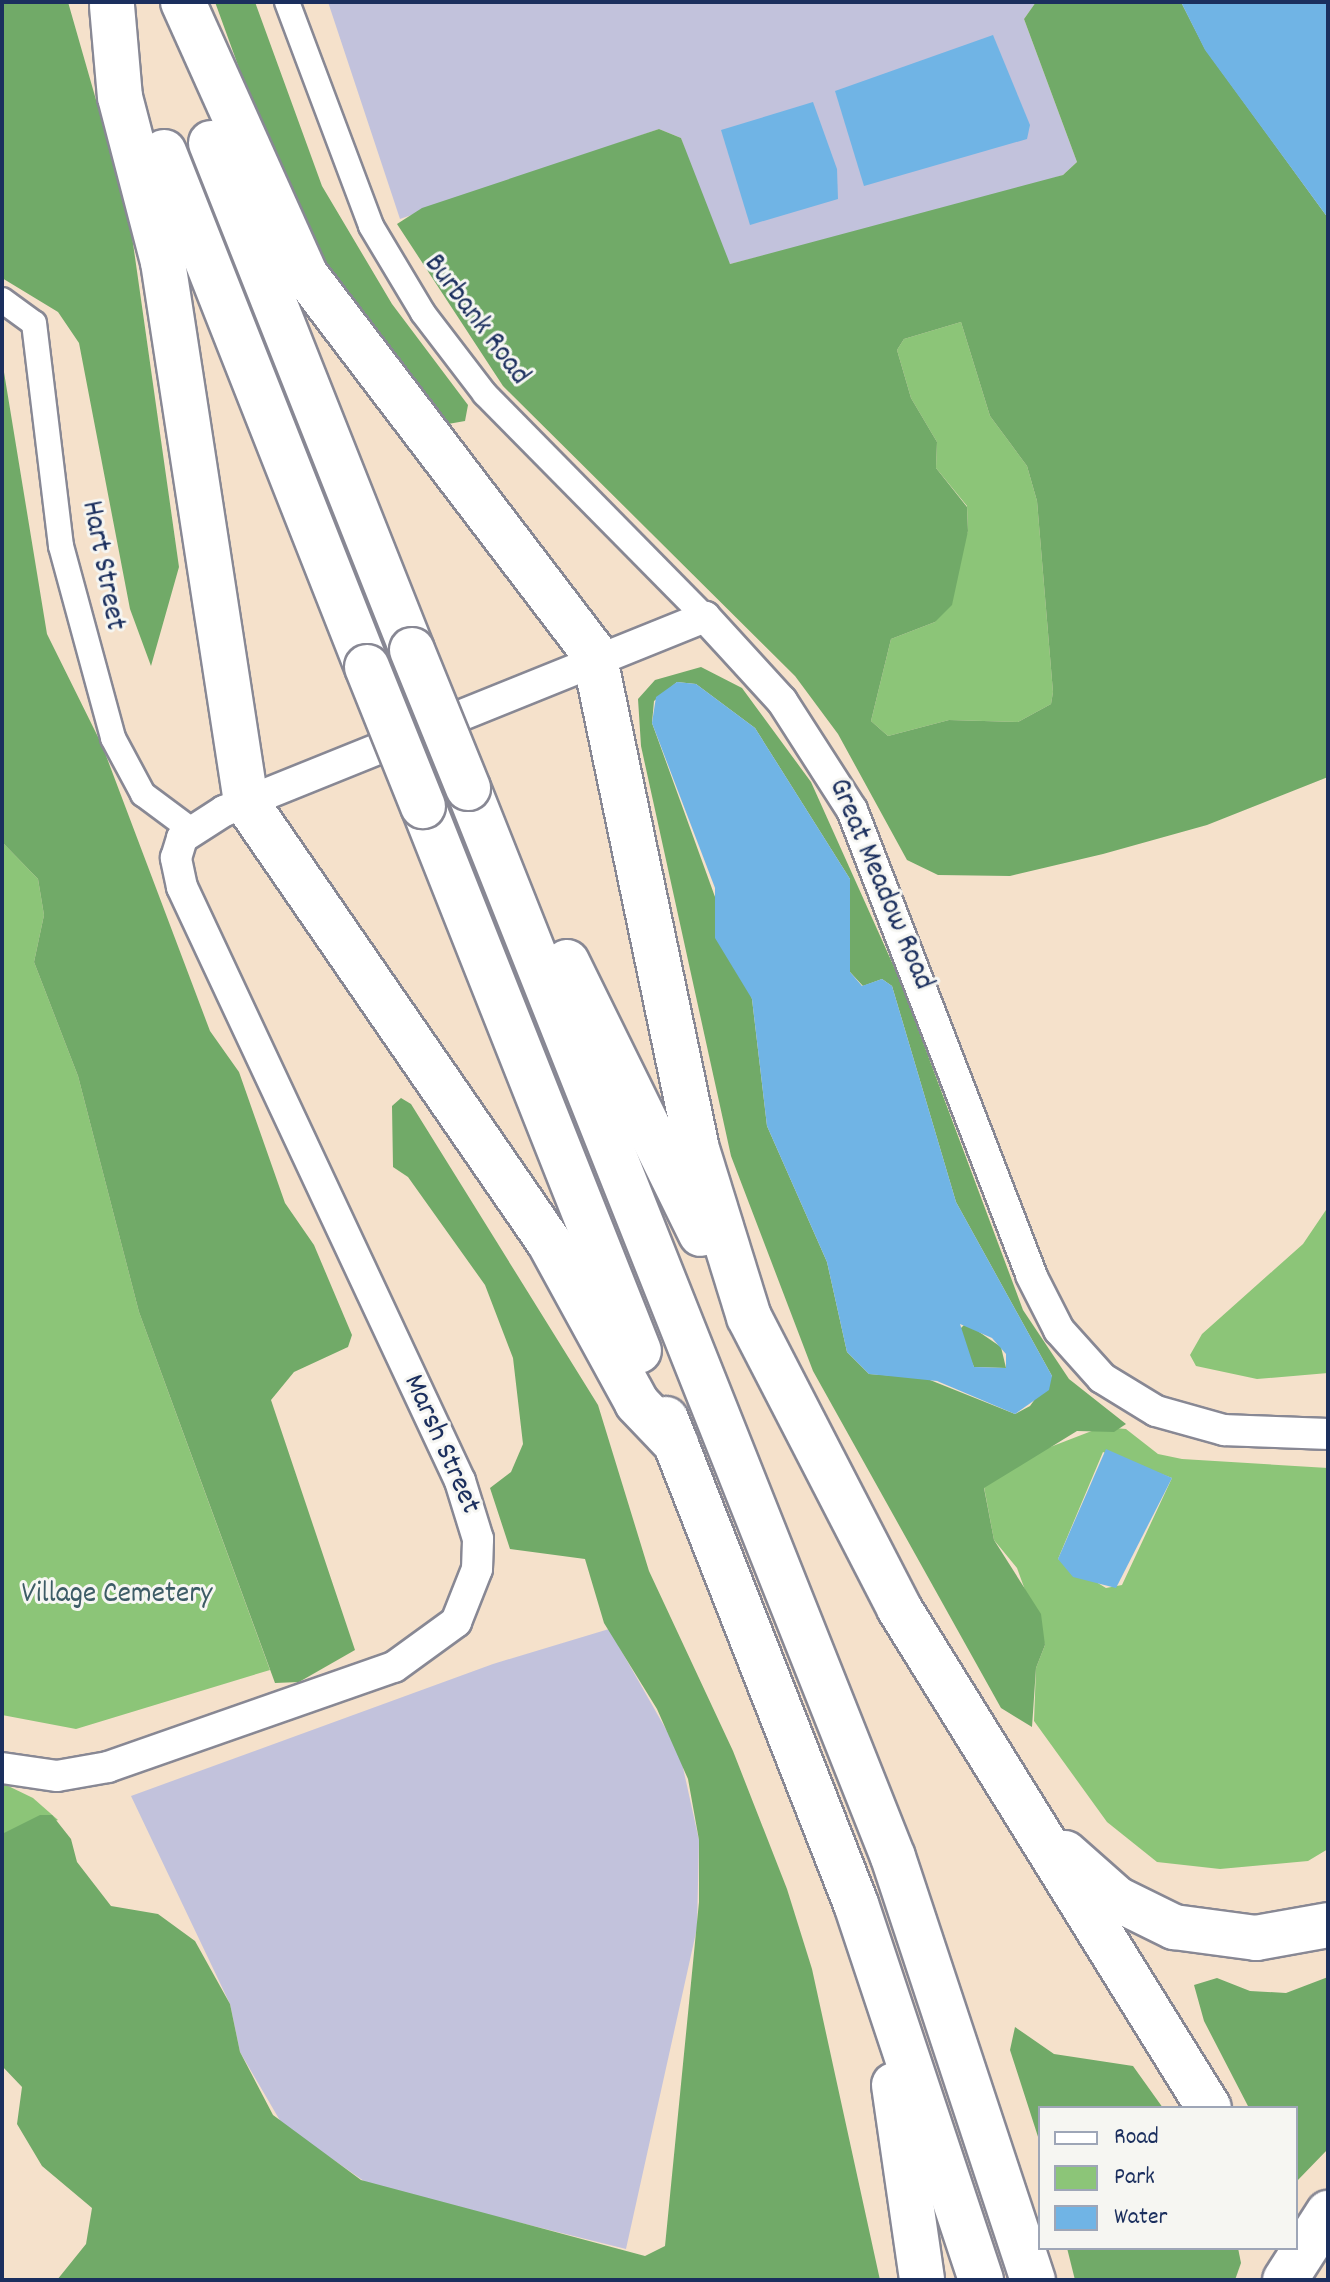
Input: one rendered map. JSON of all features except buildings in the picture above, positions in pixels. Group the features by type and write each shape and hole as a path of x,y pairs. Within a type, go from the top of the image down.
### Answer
{"highway":[{"path":"161,2 412,650 893,1857 1033,2280"},
{"path":"183,2 305,274 598,663 697,1149 749,1317 884,1582 1013,1789 1078,1867 1159,1922 1246,1938 1328,1925"},
{"path":"112,4 367,667 676,1444 880,1972 981,2280"},
{"path":"112,4 120,97 163,262 246,802 535,1221 637,1403 676,1444"},
{"path":"494,853 553,934 736,1304 749,1317"},
{"path":"1013,1789 1022,1815 1208,2106"},
{"path":"880,1972 922,2280"},
{"path":"1282,2280 1322,2222"},
{"path":"1271,2250 1282,2280"}],"street":[{"name":"Burbank Road","path":"287,2 371,226 423,313 485,394 705,617"},
{"name":"Hart Street","path":"2,300 34,323 61,546 109,727 143,794 190,829"},
{"path":"190,829 246,802 598,663 705,617"},
{"name":"Great Meadow Road","path":"705,617 782,701 852,810 1031,1275 1059,1330 1102,1378 1156,1411 1224,1430 1328,1434"},
{"name":"Marsh Street","path":"2,1768 57,1776 108,1767 394,1667 450,1629 477,1569 478,1539 460,1481 182,887 177,849 190,829"}],"shaded area":[{"path":"328,2 1036,2 1024,19 1077,162 1063,175 997,197 730,264 719,250 681,138 659,129 400,219"},
{"path":"609,1629 680,1754 699,1840 697,1928 626,2249 371,2186 282,2124 240,2052 230,2004 131,1796 493,1664"}],"green space":[{"path":"2,2 68,2 129,215 179,567 151,666 130,609 79,343 58,312 2,278"},
{"path":"215,2 255,2 322,186 392,304 468,405 465,421 448,424 414,391 317,253 275,167"},
{"path":"1036,2 1181,2 1205,49 1328,218 1328,777 1207,825 1103,854 1010,876 938,875 907,860 838,734 795,676 503,386 397,224 422,208 659,129 681,138 730,264 1063,175 1077,162 1024,19","holes":["961,322 990,416 1027,466 1037,501 1053,692 1051,704 1018,722 949,720 888,736 871,721 891,639 935,622 952,605 968,531 967,507 936,468 937,442 911,398 897,350 904,339"]},
{"path":"961,322 990,416 1027,466 1037,501 1053,692 1051,704 1018,722 949,720 888,736 871,721 891,639 935,622 968,531 967,506 936,468 937,442 911,398 897,350 904,339"},
{"path":"2,360 47,634 102,745 210,1031 239,1072 285,1203 314,1245 352,1335 348,1347 294,1372 271,1400 355,1650 299,1682 275,1683 139,1312 78,1076 34,962 44,915 38,879 2,842"},
{"path":"701,667 742,688 811,782 899,978 1023,1310 1069,1379 1126,1424 1114,1432 1077,1431 984,1488 994,1540 1041,1614 1045,1645 1036,1668 1032,1727 1001,1708 813,1371 731,1156 641,746 638,699 655,680","holes":["677,682 696,684 755,728 850,879 850,972 863,986 882,979 892,986 956,1202 1052,1376 1030,1406 1015,1414 925,1378 869,1374 847,1352 827,1262 767,1126 752,999 652,723 654,701"]},
{"name":"Village Cemetery","path":"2,842 38,879 44,915 34,962 78,1076 139,1312 270,1670 76,1729 2,1715"},
{"path":"401,1098 411,1104 598,1405 649,1571 733,1751 787,1889 812,1969 880,2280 57,2280 86,2244 92,2208 42,2166 17,2124 22,2087 2,2066 2,1834 40,1815 52,1815 71,1839 77,1862 111,1906 158,1914 195,1941 230,2004 240,2052 273,2115 361,2180 645,2256 665,2246 699,1902 699,1840 688,1779 657,1709 604,1623 585,1559 510,1549 490,1488 511,1472 523,1444 513,1358 485,1285 408,1177 393,1167 392,1106"},
{"path":"1328,1207 1328,1373 1257,1379 1196,1366 1190,1355 1202,1334 1303,1244"},
{"path":"966,1323 1001,1347 1006,1368 974,1367 958,1331"},
{"path":"1102,1427 1126,1429 1158,1454 1182,1459 1328,1468 1328,1849 1308,1861 1220,1869 1157,1862 1107,1822 1034,1721 1036,1668 1045,1645 1017,1568 994,1540 984,1487 1027,1456","holes":["1103,1452 1172,1478 1122,1585 1106,1588 1058,1559"]},
{"path":"2,1783 33,1798 58,1820 2,1842"},
{"path":"1328,1977 1328,2149 1298,2180 1298,2106 1248,2106 1204,2021 1194,1985 1217,1978 1250,1991 1286,1993"},
{"path":"1015,2027 1054,2054 1133,2066 1162,2106 1038,2106 1038,2137 1010,2050"},
{"path":"1068,2250 1238,2250 1241,2263 1235,2280 1075,2280"}],"water":[{"path":"1181,2 1328,2 1328,218 1205,50"},
{"path":"993,35 1030,125 1027,139 864,186 835,91"},
{"path":"813,102 837,169 838,199 750,225 721,130"},
{"path":"677,682 696,684 755,728 850,879 850,972 862,986 882,979 892,986 956,1202 1052,1376 1049,1390 1015,1414 937,1381 869,1374 847,1352 827,1262 767,1126 752,999 715,938 715,888 652,723 656,697","holes":["960,1324 992,1338 1006,1354 1006,1368 974,1367"]},
{"path":"1106,1449 1172,1478 1116,1588 1073,1577 1058,1559"}]}
